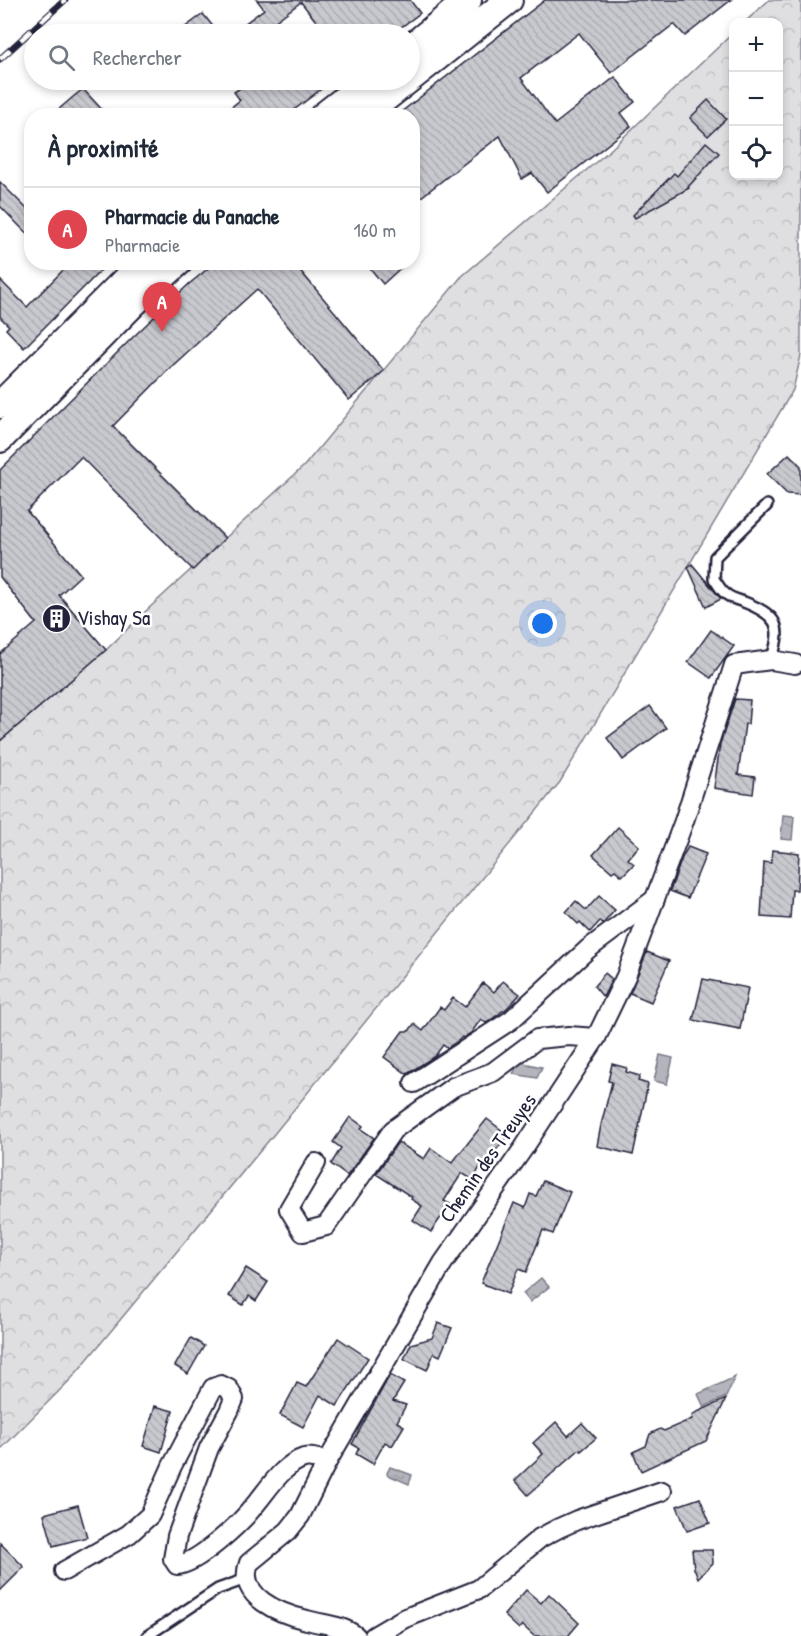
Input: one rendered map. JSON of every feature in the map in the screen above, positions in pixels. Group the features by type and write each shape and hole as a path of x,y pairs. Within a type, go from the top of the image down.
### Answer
{"street":[{"path":"420,42 460,16 509,0"},
{"path":"420,57 460,16"},
{"path":"333,108 356,90"},
{"path":"371,108 388,90"},
{"path":"0,405 137,270"},
{"path":"0,439 133,304 170,270"},
{"name":"Chemin des Treuyes","path":"246,1579 249,1563 288,1531 300,1516 327,1462 442,1263 523,1149 597,1038 626,976 655,899 684,820 734,665 771,660 795,664"},
{"path":"414,1083 511,1020 588,949 655,899"},
{"path":"316,1163 289,1209 303,1232 326,1226 393,1130 453,1087 493,1072 537,1039 569,1036 597,1038"},
{"path":"64,1571 129,1534 150,1515 172,1466 213,1388 221,1385 229,1389 234,1399 209,1448 177,1536 173,1559 177,1565 191,1562 234,1527 254,1507 269,1485 290,1466 307,1457 327,1462"},
{"path":"374,1636 403,1619 479,1589 540,1538 559,1528 662,1491"},
{"path":"246,1579 252,1593 274,1609 306,1620 339,1626 356,1636"}],"lane":[{"path":"767,505 716,557 714,579 726,595 758,607 770,616 778,629 777,644 771,660"},
{"path":"147,1636 218,1589 246,1579"}],"green space":[{"path":"769,0 801,0 801,355 793,390 560,782 72,1378 0,1450 0,741 106,650 304,466 461,277 610,150 729,37 729,180 783,180 783,18 749,18"}],"water":[{"path":"783,815 794,816 792,840 781,839"},
{"path":"660,1055 673,1058 667,1084 654,1081"},
{"path":"519,1062 542,1067 537,1078 513,1074"},
{"path":"541,1278 549,1287 530,1302 523,1293"},
{"path":"735,1377 726,1397 704,1407 698,1394"},
{"path":"390,1467 412,1475 409,1484 388,1475"}],"building":[{"path":"257,0 410,0 420,13 405,24 318,24 301,2 271,24 244,24 264,9"},
{"path":"545,0 731,0 685,36 674,24 611,73 579,33 521,78 555,124 615,77 635,102 621,113 631,126 547,192 532,173 522,179 500,136 420,198 420,108 406,108"},
{"path":"203,14 211,24 190,24"},
{"path":"84,90 101,108 60,108"},
{"path":"237,90 320,90 296,108 230,108 240,100 234,92"},
{"path":"708,100 726,119 708,136 690,118"},
{"path":"706,142 719,153 689,188 635,218 633,215 674,173 677,176"},
{"path":"0,182 24,206 24,231 0,206"},
{"path":"63,270 101,270 24,348 6,329 9,326 0,317 0,280 27,307"},
{"path":"206,270 300,270 384,371 349,400 257,289 171,367 113,426 225,538 193,570 81,457 27,511 81,575 59,595 106,650 0,741 0,654 36,623 0,577 0,470 189,284"},
{"path":"372,270 398,270 383,284"},
{"path":"789,454 801,466 801,495 787,494 767,474"},
{"path":"692,564 721,599 706,607 688,567"},
{"path":"711,630 734,646 711,678 688,662"},
{"path":"735,699 750,700 748,724 745,724 738,775 755,777 753,794 714,788 720,744"},
{"path":"650,706 666,728 623,760 607,738"},
{"path":"618,827 639,846 628,859 634,864 622,876 615,870 612,872 593,855"},
{"path":"688,847 706,854 688,898 670,891"},
{"path":"772,850 799,853 797,890 792,890 790,919 761,917 764,862 771,863"},
{"path":"599,896 615,910 603,924 600,921 590,932 566,912 576,901 586,910"},
{"path":"647,952 669,961 651,1002 630,993"},
{"path":"605,973 612,979 603,997 594,986"},
{"path":"703,979 748,988 740,1029 693,1020"},
{"path":"503,981 520,994 504,1011 486,1023 481,1019 471,1033 447,1048 443,1045 435,1056 407,1074 384,1057 403,1031 409,1031 414,1024 423,1031 440,1007 444,1010 453,998 465,1007 483,983 494,992"},
{"path":"612,1064 627,1068 626,1072 640,1076 638,1081 648,1084 633,1155 597,1146 612,1082 608,1081"},
{"path":"350,1117 374,1138 347,1176 331,1164 341,1148 333,1142"},
{"path":"487,1119 508,1135 482,1168 480,1167 473,1180 462,1173 444,1201 450,1204 431,1232 413,1220 422,1206 376,1174 398,1142 424,1159 431,1148 452,1163"},
{"path":"543,1181 570,1192 553,1234 543,1230 526,1272 518,1269 508,1294 481,1283 514,1203 525,1208 530,1194 536,1196"},
{"path":"246,1268 268,1282 256,1301 249,1296 243,1305 229,1296"},
{"path":"438,1323 452,1328 440,1356 434,1353 427,1370 404,1359 411,1344 432,1338"},
{"path":"191,1338 204,1346 188,1374 175,1366"},
{"path":"338,1338 368,1358 337,1406 320,1395 303,1427 280,1415 297,1383 306,1387"},
{"path":"390,1375 404,1383 393,1401 406,1405 397,1422 404,1426 392,1446 385,1442 373,1464 356,1454 359,1448 352,1444"},
{"path":"726,1399 706,1441 641,1471 633,1452 646,1446 650,1434 660,1429 664,1431 692,1419 693,1414"},
{"path":"155,1406 173,1411 161,1452 143,1446"},
{"path":"556,1422 568,1436 582,1423 596,1438 581,1451 580,1449 528,1495 515,1480 543,1454 533,1443"},
{"path":"700,1498 710,1523 687,1531 677,1506"},
{"path":"78,1505 87,1537 53,1546 44,1514"},
{"path":"0,1543 24,1567 0,1591"},
{"path":"692,1550 712,1550 713,1563 698,1578 694,1569"},
{"path":"526,1590 541,1603 549,1594 579,1623 568,1636 534,1636 522,1625 519,1629 504,1615"}],"railway":[{"path":"39,24 65,0"},
{"path":"0,59 24,37"}],"place":[{"name":"Pharmacie du Panache","path":"162,332"},
{"name":"Vishay Sa","path":"56,618"}]}
